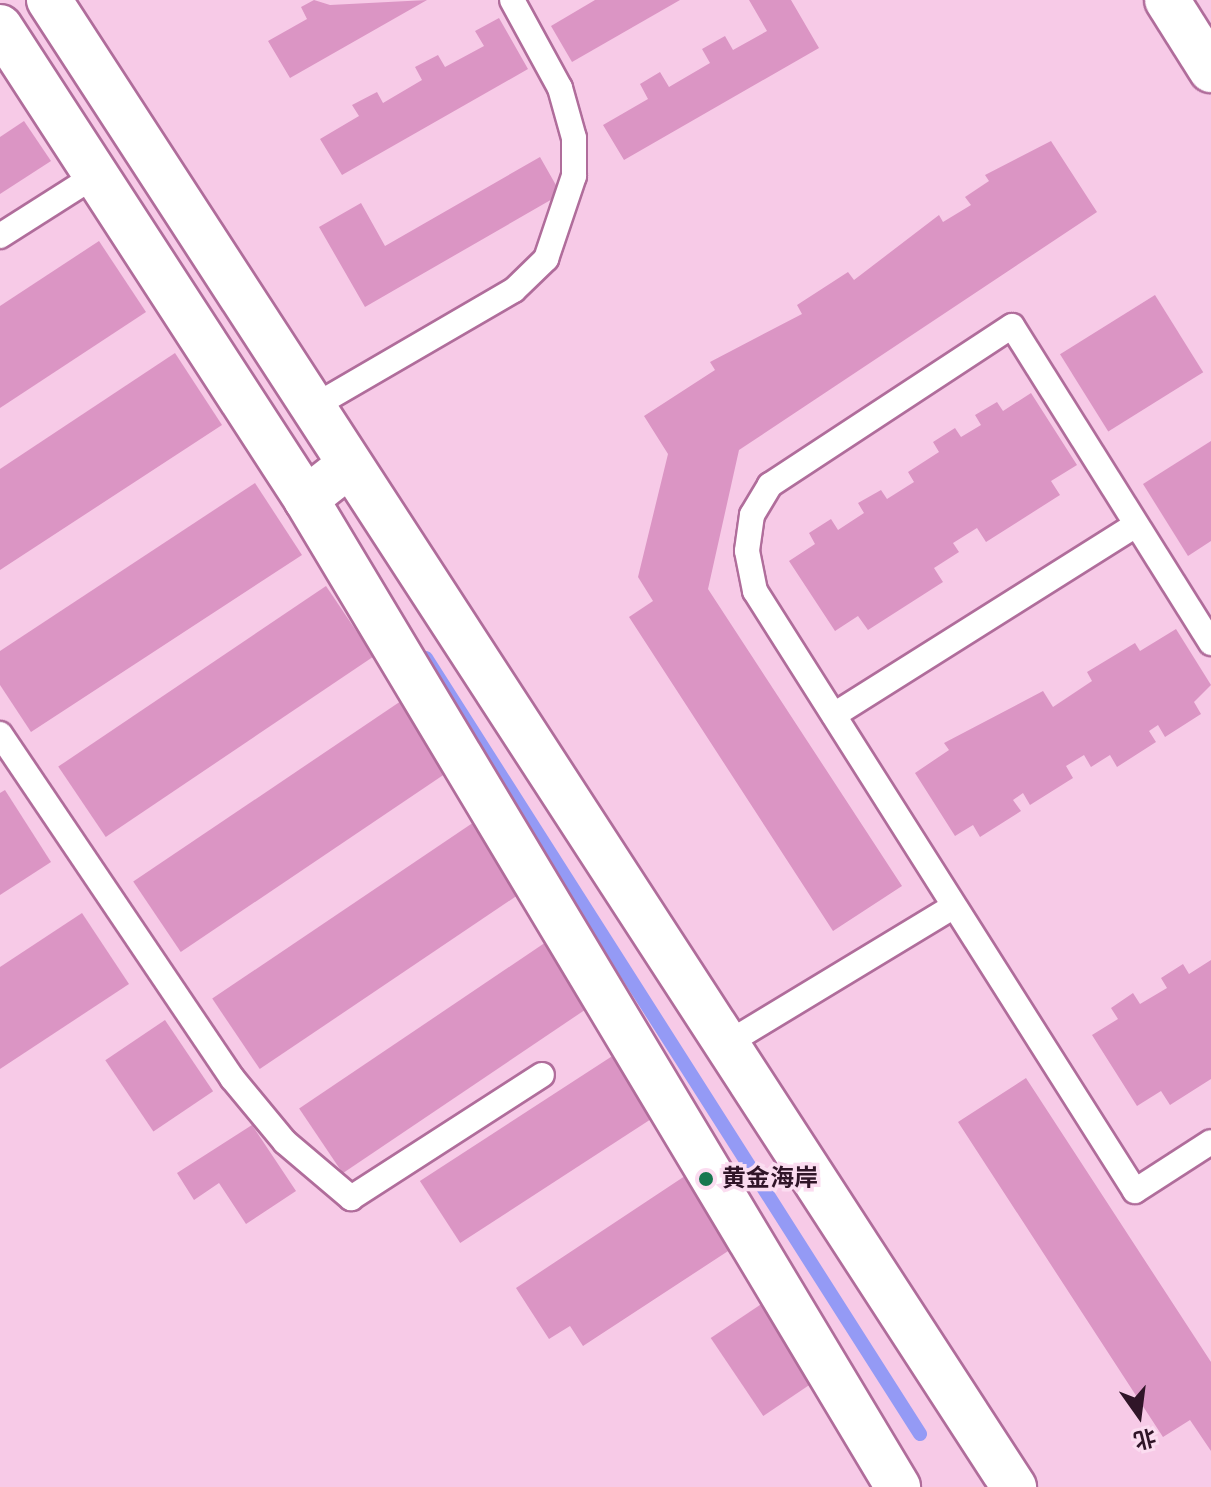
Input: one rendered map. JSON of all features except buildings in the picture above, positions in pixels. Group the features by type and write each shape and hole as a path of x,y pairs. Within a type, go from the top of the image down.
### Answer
{"street":[{"path":"49,0 1014,1487"},
{"path":"1167,0 1211,70"},
{"path":"0,27 306,499 898,1487"},
{"path":"306,499 349,465"}],"lane":[{"path":"311,408 514,290 546,259 574,176 574,138 560,88 512,0"},
{"path":"0,236 96,175"},
{"path":"1211,643 1012,326 770,485 755,507 747,551 755,591 1135,1191 1211,1142"},
{"path":"834,715 1136,525"},
{"path":"0,734 232,1078 285,1142 351,1198 542,1075"},
{"path":"728,1043 954,906"}],"waterway":[{"path":"426,658 920,1434"}],"place":[{"name":"黄金海岸","path":"706,1179"}]}
